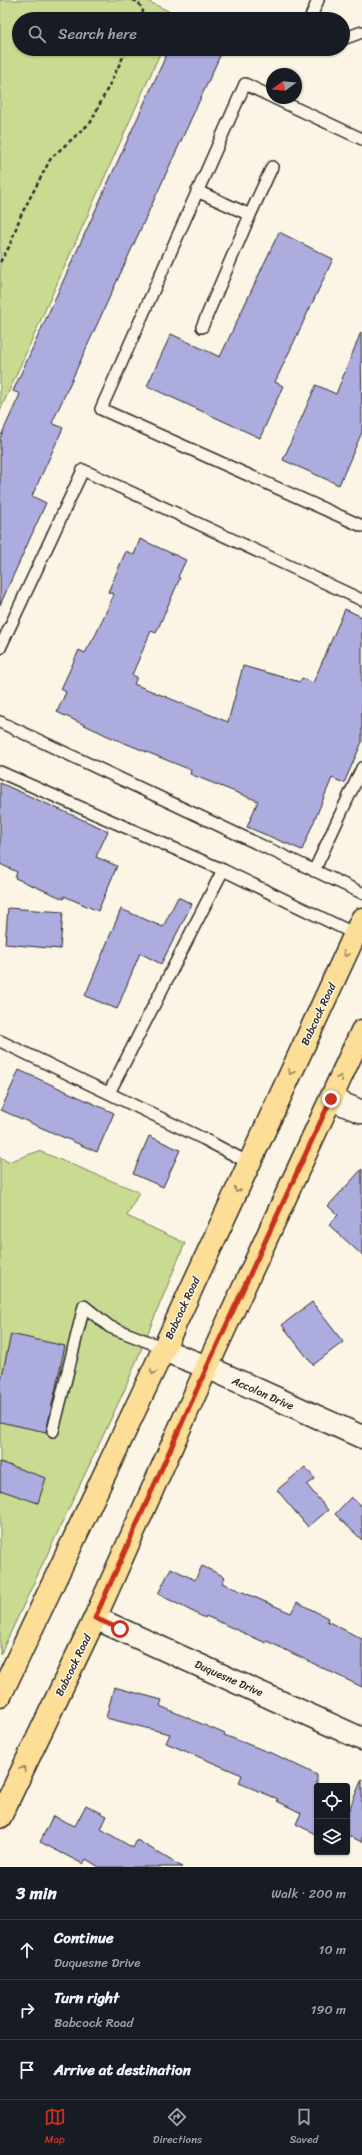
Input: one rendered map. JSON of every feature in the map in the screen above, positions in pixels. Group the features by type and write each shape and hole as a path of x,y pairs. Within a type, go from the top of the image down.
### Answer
{"main road":[{"name":"Babcock Road","path":"0,1696 164,1349 358,926"},
{"name":"Babcock Road","path":"0,1817 5,1795 95,1618 207,1367 362,1031"}],"street":[{"path":"331,1099 362,1112"},
{"name":"Accolon Drive","path":"164,1349 362,1437"},
{"name":"Duquesne Drive","path":"95,1618 362,1739"}],"lane":[{"path":"313,12 318,0"},
{"path":"350,36 362,32"},
{"path":"266,94 245,84 101,409 362,526"},
{"path":"288,104 362,139"},
{"path":"202,327 272,167"},
{"path":"197,191 250,215"},
{"path":"0,648 83,470 362,600"},
{"path":"0,722 362,893"},
{"path":"314,871 362,768"},
{"path":"0,772 222,870 358,926"},
{"path":"109,1093 222,870"},
{"path":"0,1041 109,1093 249,1163"},
{"path":"53,1431 84,1306 110,1327 164,1349"}],"path":[{"path":"133,0 138,2 143,12"},
{"path":"0,262 9,247 21,215 51,158 91,122 124,56"}],"green space":[{"path":"0,0 145,0 171,12 12,12 12,56 159,56 0,411"},
{"path":"39,1151 139,1192 127,1216 185,1243 124,1391 0,1655 0,1157 8,1162"}],"building":[{"path":"166,56 220,56 52,423 63,428 32,496 46,503 0,605 0,438 20,394 13,391"},
{"path":"279,232 333,259 275,382 283,386 260,438 147,386 171,334 220,357"},
{"path":"361,332 362,432 339,485 283,460 316,385 336,394"},
{"path":"140,539 186,560 178,577 180,578 156,633 151,631 132,675 137,677 134,684 228,722 243,666 300,682 302,678 313,683 345,609 362,617 362,742 344,783 332,778 302,850 247,827 258,801 190,774 191,770 110,737 57,712 66,692 61,689 79,650 85,653 96,634 114,594 108,592 126,551 134,555"},
{"path":"0,783 108,831 96,857 117,866 98,911 64,896 64,899 15,878 17,872 0,864"},
{"path":"178,897 192,904 161,964 140,953 117,1009 85,996 121,909 163,927"},
{"path":"8,908 63,912 60,949 5,944"},
{"path":"19,1070 114,1113 97,1152 1,1110"},
{"path":"149,1136 180,1150 163,1187 133,1174"},
{"path":"362,1169 362,1255 329,1225 338,1215 328,1206"},
{"path":"312,1302 343,1342 313,1365 282,1325"},
{"path":"11,1334 65,1346 46,1432 0,1422 0,1385"},
{"path":"0,1462 46,1478 38,1503 0,1490"},
{"path":"305,1467 315,1479 307,1485 328,1510 308,1527 277,1490"},
{"path":"351,1497 362,1507 362,1540 335,1514"},
{"path":"202,1566 225,1577 222,1583 291,1613 297,1602 328,1618 327,1621 362,1639 362,1687 267,1641 266,1643 206,1616 205,1618 158,1594 171,1568 195,1580"},
{"path":"114,1687 162,1700 160,1706 225,1734 224,1735 276,1755 317,1775 317,1783 314,1783 314,1833 296,1824 301,1813 277,1801 278,1799 239,1783 242,1775 166,1743 170,1734 106,1718"},
{"path":"362,1779 362,1842 350,1836 350,1807"},
{"path":"86,1805 107,1816 101,1829 133,1848 137,1840 182,1867 99,1867 86,1859 83,1864 40,1842 53,1816 75,1826"}],"route":[{"path":"120,1629 95,1618 207,1367 331,1099"}]}
